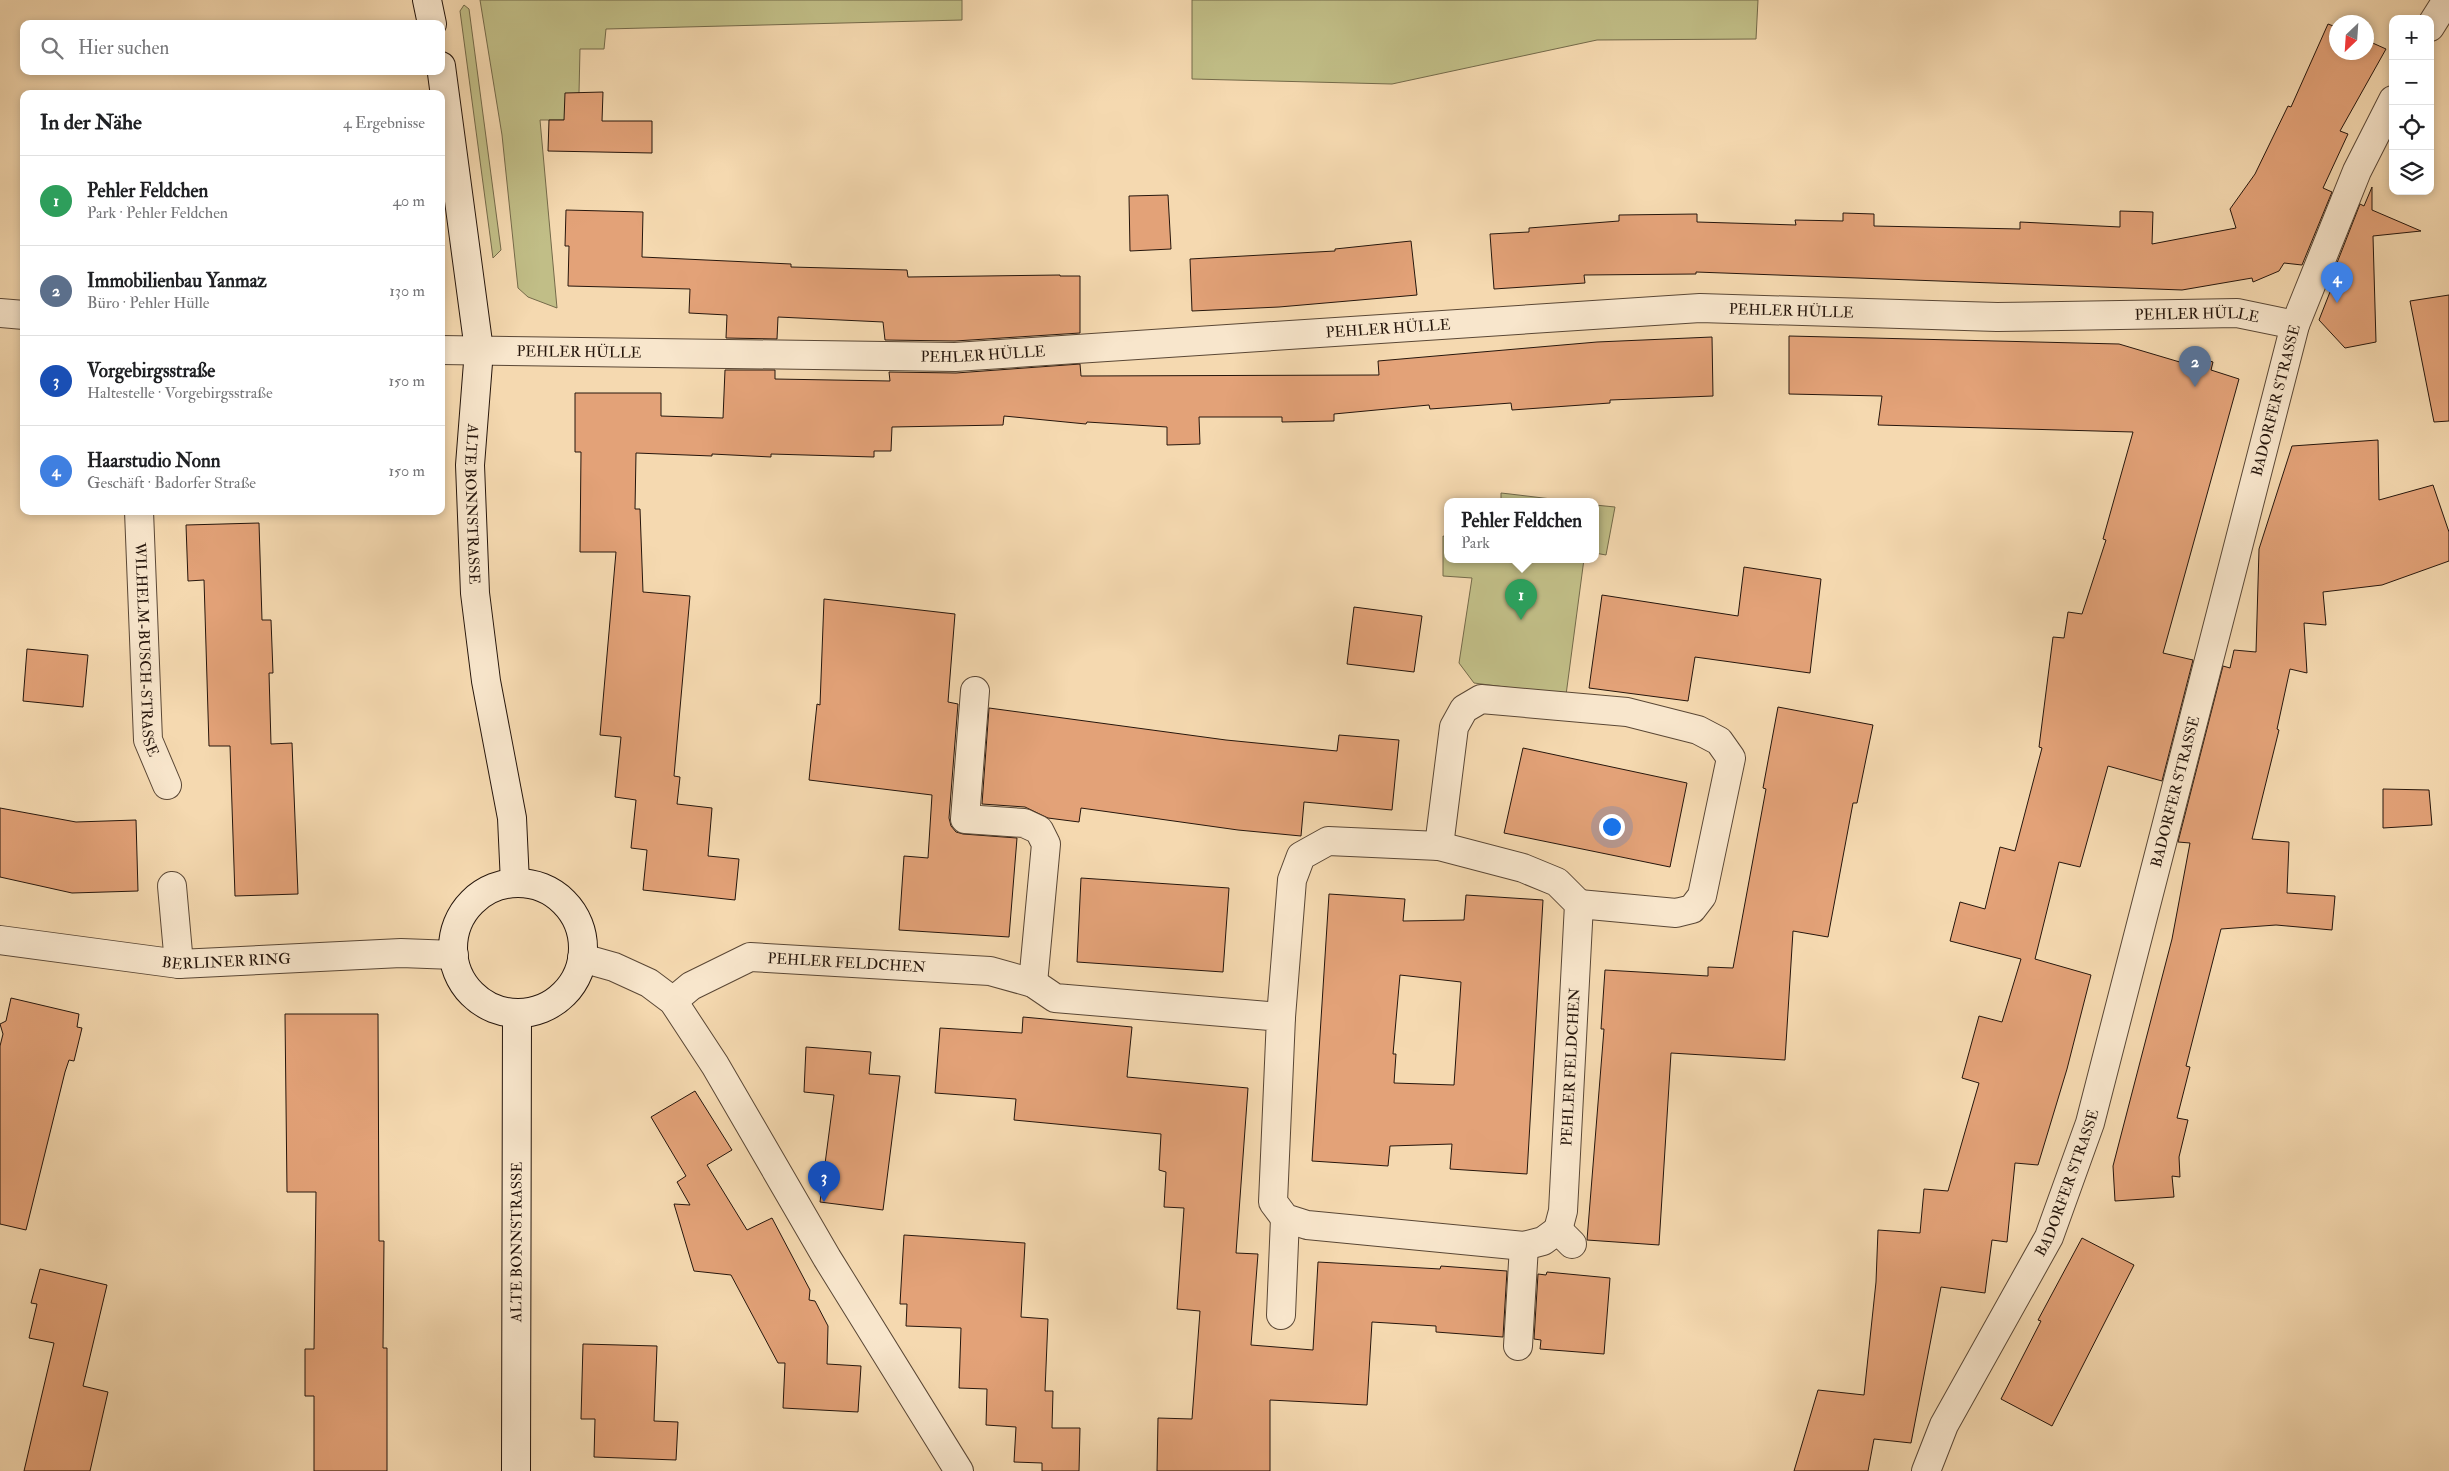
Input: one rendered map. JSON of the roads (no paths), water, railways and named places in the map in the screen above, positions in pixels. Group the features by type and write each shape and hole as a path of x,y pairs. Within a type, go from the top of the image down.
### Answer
{"street":[{"path":"427,0 431,20"},
{"path":"2434,21 2447,0"},
{"name":"ALTE BONNSTRASSE","path":"442,75 444,90"},
{"name":"ALTE BONNSTRASSE","path":"445,96 479,350 470,465 475,592 486,681 512,818 515,883"},
{"name":"BADORFER STRASSE","path":"1926,1471 1944,1425 2049,1237 2090,1123 2295,325 2357,170 2390,105"},
{"name":"PEHLER HÜLLE","path":"445,350 955,356 1700,308 1997,317 2238,314 2295,325"},
{"path":"0,314 20,315"},
{"name":"WILHELM-BUSCH-STRASSE","path":"139,515 148,740 167,785"},
{"path":"975,691 965,819 1024,823 1039,830 1046,844 1033,983"},
{"path":"1281,1315 1285,1218 1273,1202 1282,1016 1292,880 1301,856 1328,842 1440,846 1523,868 1557,882 1579,904 1676,913 1692,909 1702,896 1731,758 1719,741 1698,730 1627,712 1481,699 1464,709 1454,727 1440,846"},
{"path":"515,883 534,884 552,892 566,904 577,920 582,938 582,958 577,975 566,991 552,1003 536,1010 517,1013 500,1011 484,1004 470,994 460,980 454,964 455,928 464,910 478,896 495,886 515,883"},
{"path":"172,886 179,964"},
{"name":"PEHLER FELDCHEN","path":"1285,1218 1307,1225 1524,1246 1565,1237 1563,1211 1579,904"},
{"name":"BERLINER RING","path":"0,940 179,964 401,953 454,955"},
{"name":"PEHLER FELDCHEN","path":"672,1001 691,986 750,957 990,971 1033,983 1055,998 1282,1016"},
{"path":"582,958 614,967 649,983 672,1001 715,1065 827,1258 959,1471"},
{"name":"ALTE BONNSTRASSE","path":"516,1471 517,1013"},
{"path":"1518,1346 1524,1246"}],"place":[{"name":"Haarstudio Nonn","path":"2337,303"},
{"name":"Immobilienbau Yanmaz","path":"2195,387"},
{"name":"Pehler Feldchen","path":"1521,620"},
{"name":"Vorgebirgsstraße","path":"824,1202"}]}
